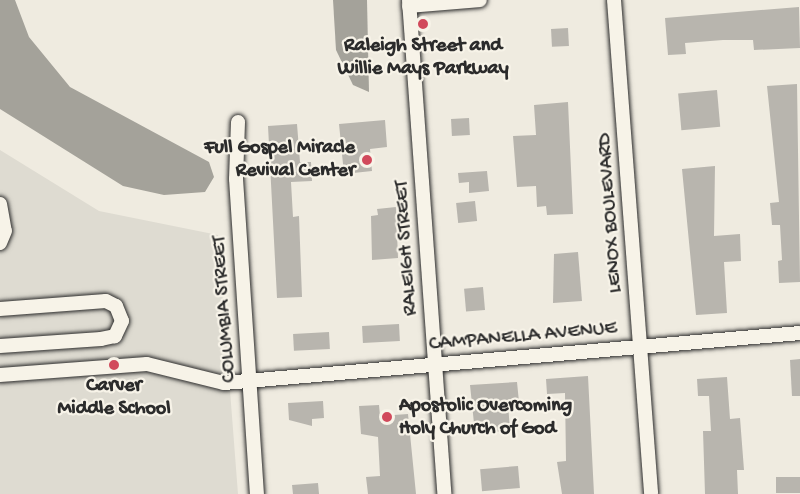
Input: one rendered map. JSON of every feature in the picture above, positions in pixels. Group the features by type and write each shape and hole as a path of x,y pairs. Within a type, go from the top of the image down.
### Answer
{"street":[{"path":"409,3 480,0"},
{"name":"LENOX BOULEVARD","path":"614,0 651,494"},
{"name":"RALEIGH STREET","path":"409,3 444,494"},
{"name":"COLUMBIA STREET","path":"238,122 236,179 257,494"},
{"path":"0,204 5,231 0,243"},
{"path":"0,309 106,301 116,306 122,321 115,336 101,339 0,346"},
{"name":"CAMPANELLA AVENUE","path":"0,375 147,364 211,382 800,333"}],"shaded area":[{"path":"0,0 15,0 29,37 70,87 209,162 214,177 205,192 164,195 123,186 0,109"},
{"path":"333,0 367,0 369,92 353,85 336,50"},
{"name":"Carver Middle School","path":"0,150 99,211 218,235 238,494 0,494"}],"building":[{"path":"799,7 800,48 754,50 753,40 723,40 685,43 686,54 668,55 665,18"},
{"path":"568,28 569,46 552,47 551,29"},
{"path":"797,84 800,282 779,283 778,261 782,260 780,225 772,225 770,203 779,202 767,86"},
{"path":"717,90 720,127 681,130 678,93"},
{"path":"568,102 573,214 547,215 546,206 537,207 536,186 517,187 513,136 536,135 534,105"},
{"path":"469,118 470,135 452,136 451,119"},
{"path":"385,120 387,147 370,149 372,171 344,174 339,124"},
{"path":"297,124 300,162 311,162 312,181 291,182 293,217 299,216 302,297 277,298 268,126"},
{"path":"715,166 714,236 740,234 741,261 724,262 727,313 696,315 682,169"},
{"path":"487,171 489,191 469,193 469,182 459,183 458,173"},
{"path":"475,201 477,221 458,223 456,203"},
{"path":"396,207 398,258 372,260 371,216 378,215 377,209"},
{"path":"578,252 582,301 553,303 554,254"},
{"path":"483,287 485,310 466,312 464,289"},
{"path":"399,324 400,341 363,343 362,326"},
{"path":"329,332 330,349 294,351 293,334"},
{"path":"800,359 800,396 792,396 790,360"},
{"path":"588,376 594,494 562,494 557,462 566,461 565,393 547,394 546,379"},
{"path":"727,377 730,419 740,418 744,470 737,470 738,494 705,494 703,431 711,431 709,396 698,396 697,379"},
{"path":"517,382 519,402 508,403 510,431 475,433 470,385"},
{"path":"323,401 324,418 312,419 312,426 289,420 288,403"},
{"path":"379,405 380,416 408,414 416,494 368,494 366,477 380,476 378,437 361,434 359,406"},
{"path":"518,466 520,488 482,491 480,469"},
{"path":"776,477 800,477 800,493 776,493"},
{"path":"318,483 319,494 293,494 292,485"}],"place":[{"name":"Raleigh Street and Willie Mays Parkway","path":"423,24"},
{"name":"Full Gospel Miracle Revival Center","path":"367,160"},
{"name":"Carver Middle School","path":"114,365"},
{"name":"Apostolic Overcoming Holy Church of God","path":"387,417"}]}
